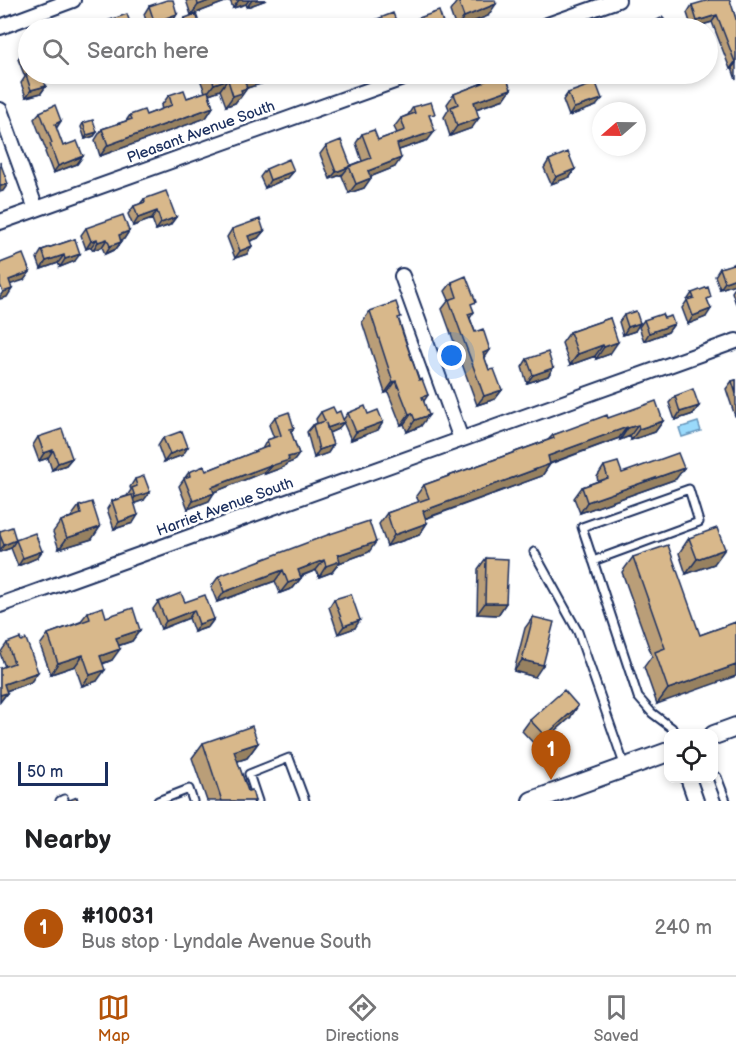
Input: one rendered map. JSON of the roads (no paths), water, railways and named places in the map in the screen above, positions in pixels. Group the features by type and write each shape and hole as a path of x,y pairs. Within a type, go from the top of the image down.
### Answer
{"street":[{"path":"24,18 73,0"},
{"path":"567,18 618,0"},
{"path":"0,27 18,20"},
{"name":"Pleasant Avenue South","path":"0,222 386,84"},
{"path":"0,110 36,209"},
{"path":"402,276 461,439"},
{"name":"Harriet Avenue South","path":"0,606 736,341"},
{"path":"718,734 736,727"},
{"path":"532,801 664,754"},
{"path":"690,783 696,801"}],"lane":[{"path":"593,561 699,522 689,489 582,527 593,561 638,697 652,713 672,729"},
{"path":"534,552 578,632 625,767"},
{"path":"258,801 249,774 289,758 305,801"},
{"path":"718,780 726,801"},
{"path":"158,801 189,789 193,801"}],"water":[{"path":"698,422 701,431 682,437 679,428"}],"place":[{"name":"#10031","path":"551,780"}]}
